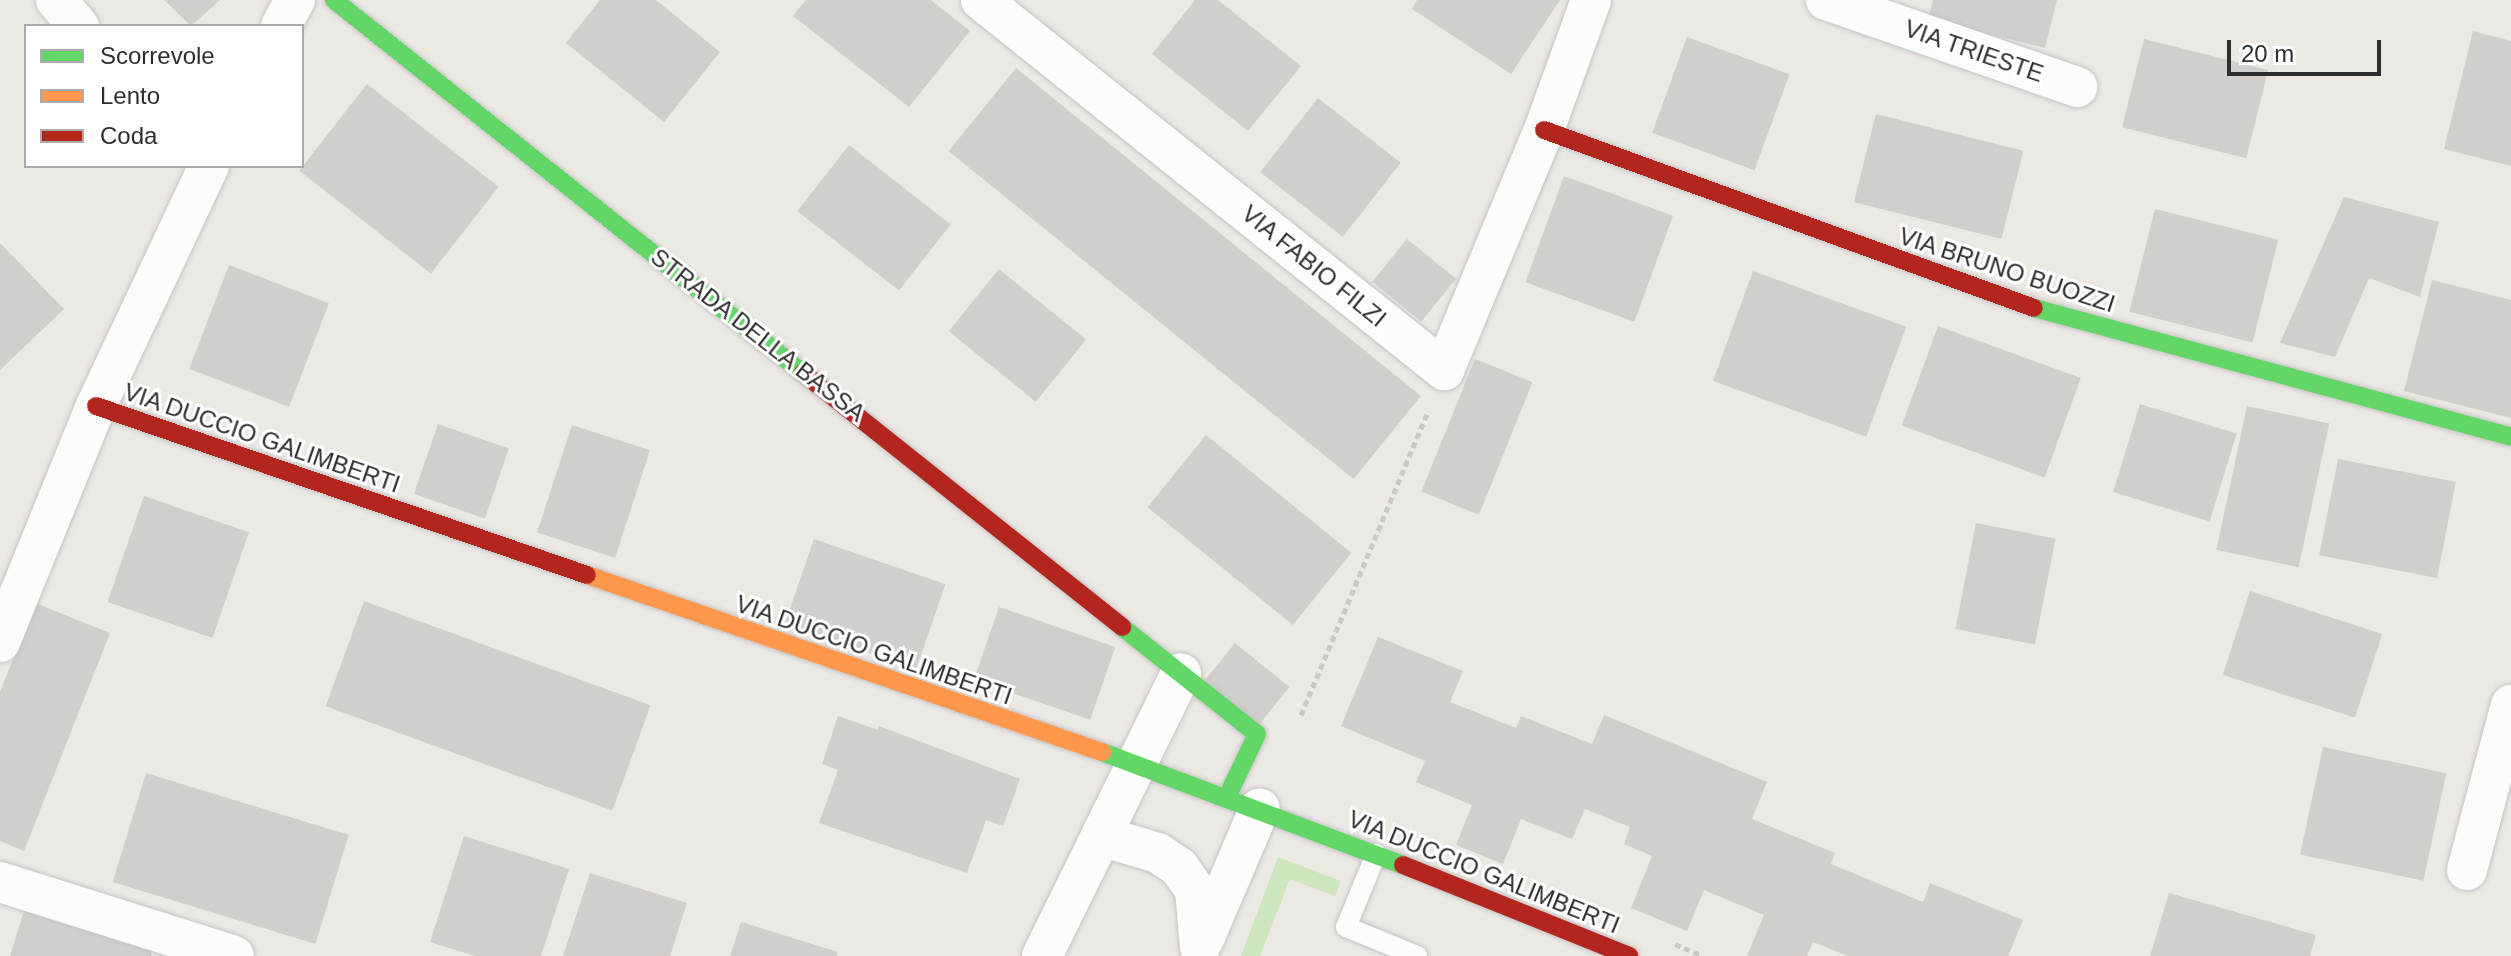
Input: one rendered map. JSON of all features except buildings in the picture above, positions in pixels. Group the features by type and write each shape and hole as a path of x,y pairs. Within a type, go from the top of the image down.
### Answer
{"street":[{"path":"56,0 77,24"},
{"path":"282,24 295,0"},
{"name":"STRADA DELLA BASSA","path":"334,0 1257,734 1244,801 1197,951"},
{"name":"VIA FABIO FILZI","path":"981,0 1444,370"},
{"path":"1444,370 1544,130 1591,0"},
{"name":"VIA TRIESTE","path":"1826,0 2077,87"},
{"name":"VIA BRUNO BUOZZI","path":"1544,130 2047,313 2511,437"},
{"path":"0,642 96,406 206,168"},
{"name":"VIA DUCCIO GALIMBERTI","path":"96,406 1136,767 1244,801 1629,956"},
{"path":"1052,945 1101,836 1181,673"},
{"path":"2467,870 2502,781 2511,705"},
{"name":"STRADA DELLA BASSA","path":"1101,836 1158,853 1179,867 1198,900 1197,951"},
{"path":"0,882 234,956"}],"lane":[{"path":"1376,854 1346,927 1417,956"}],"path":[{"path":"1299,721 1444,370"},
{"path":"1661,938 1703,956"}],"green space":[{"path":"1278,857 1341,881 1335,896 1290,879 1260,956 1241,956"}],"traffic: fast":[{"path":"334,0 803,373"},
{"path":"2034,308 2511,437"},
{"path":"1122,627 1257,734 1228,795"},
{"path":"1102,752 1403,865"}],"traffic: slow":[{"path":"587,575 1102,752"}],"traffic: jam":[{"path":"1544,130 2034,308"},
{"path":"803,373 1122,627"},
{"path":"96,406 587,575"},
{"path":"1403,865 1629,956"}]}
